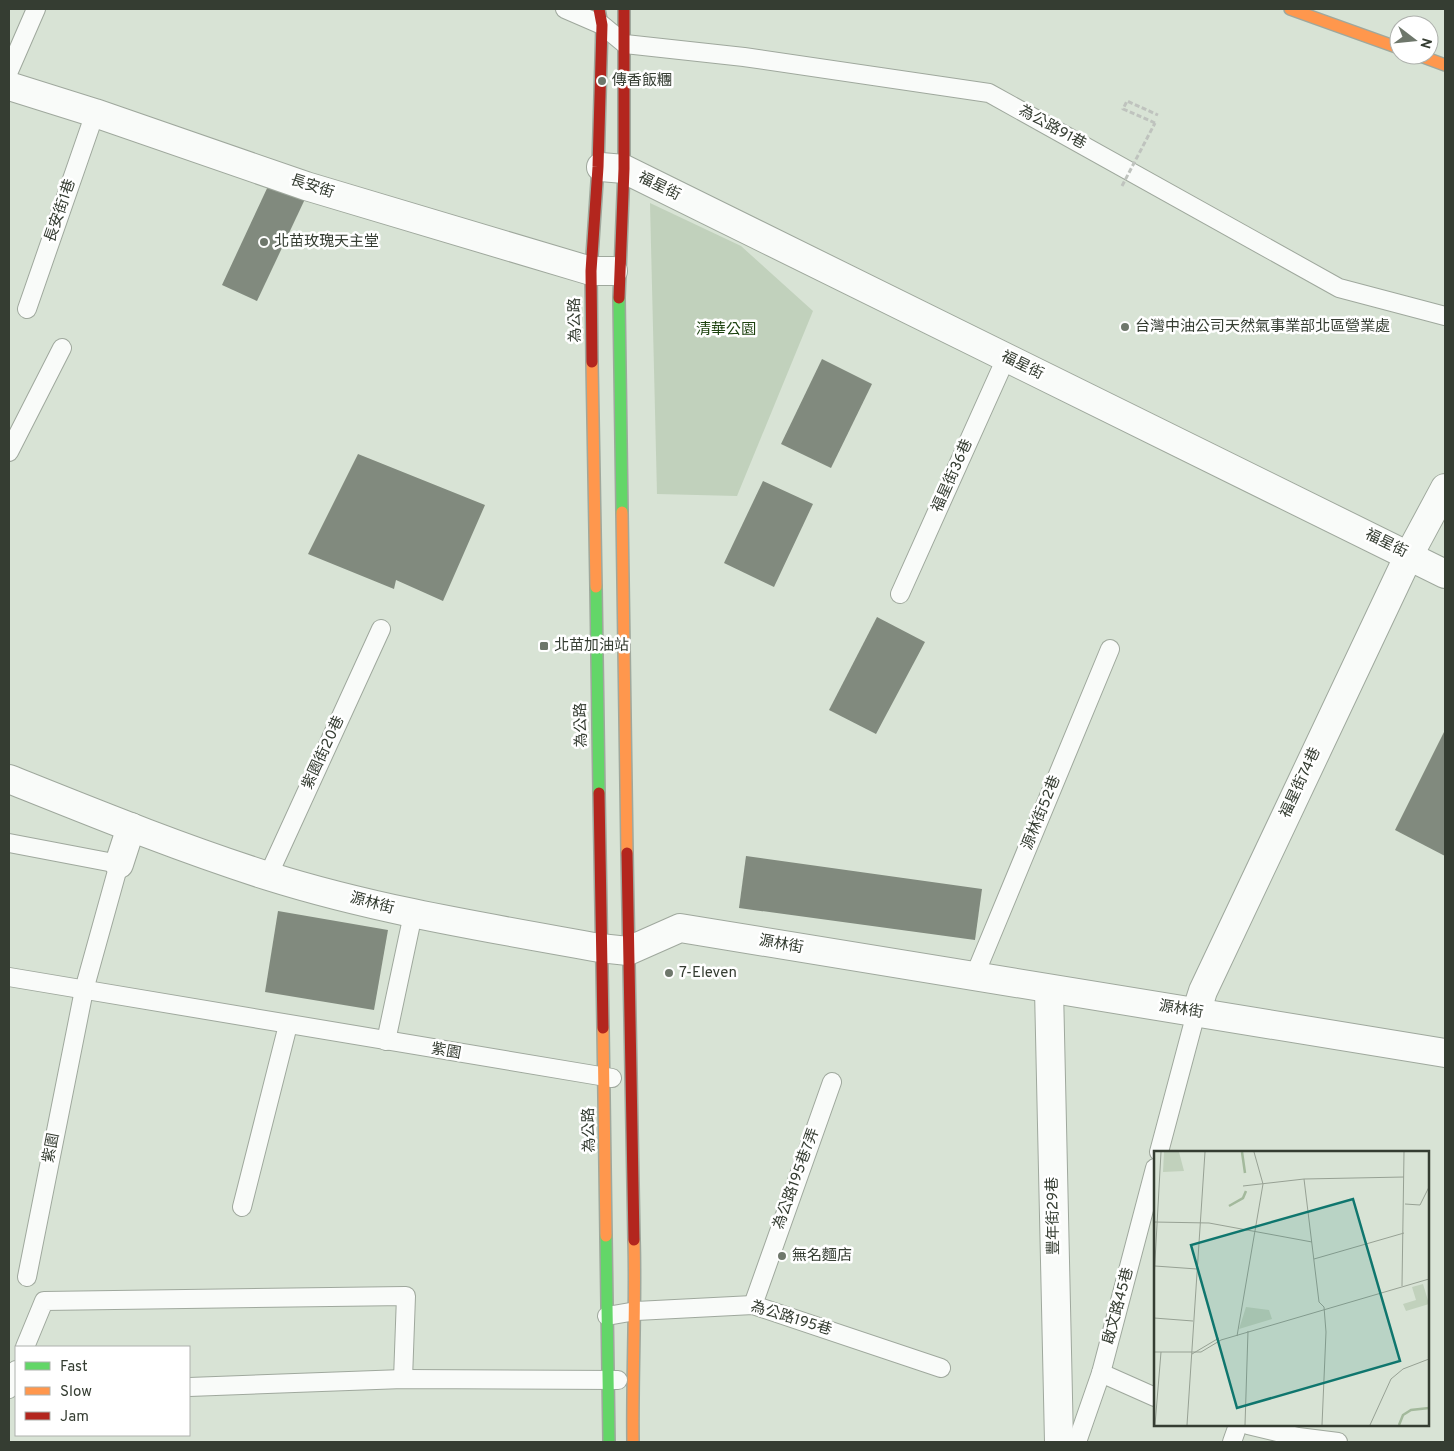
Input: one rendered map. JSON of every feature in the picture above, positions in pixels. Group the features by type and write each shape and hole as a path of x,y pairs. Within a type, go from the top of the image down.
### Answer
{"street":[{"path":"624,9 624,169 619,271 628,951 636,1311 632,1378 633,1442"},
{"path":"1290,9 1389,44"},
{"name":"為公路","path":"601,17 598,166 591,271 608,1442"},
{"name":"長安街","path":"9,86 95,113 306,186 591,271 619,271"},
{"name":"福星街","path":"598,166 624,169 1445,574"},
{"name":"福星街74巷","path":"1196,1013 1203,991 1408,555 1445,488"},
{"name":"源林街","path":"9,779 131,827 268,876 413,914 600,948 628,951 680,928 1049,990 1445,1053"},
{"path":"119,864 131,827"},
{"name":"豐年街29巷","path":"1049,990 1059,1442"}],"lane":[{"path":"9,71 36,9"},
{"path":"565,9 601,17 625,44"},
{"name":"為公路91巷","path":"625,44 744,57 989,93 1339,288 1445,316"},
{"name":"長安街1巷","path":"27,308 95,113"},
{"path":"9,452 62,348"},
{"name":"福星街36巷","path":"900,594 1006,358"},
{"name":"紫園街20巷","path":"268,876 381,630"},
{"name":"源林街52巷","path":"974,977 1110,648"},
{"path":"9,843 119,864"},
{"name":"紫園","path":"27,1277 84,990 119,864"},
{"path":"386,1041 413,914"},
{"name":"紫園","path":"9,977 604,1078 631,1078"},
{"path":"1159,1151 1196,1013"},
{"path":"242,1206 288,1025"},
{"name":"為公路195巷7弄","path":"753,1305 832,1082"},
{"name":"啟文路45巷","path":"1077,1442 1101,1373 1154,1172"},
{"path":"25,1346 44,1301 406,1296 403,1379"},
{"name":"為公路195巷","path":"607,1316 636,1311 753,1305 942,1368"},
{"path":"9,1389 15,1373"},
{"path":"1101,1373 1154,1397"},
{"path":"190,1387 403,1379 607,1381 632,1378"},
{"path":"1232,1442 1238,1426"},
{"path":"1256,1426 1299,1431 1338,1442"}],"path":[{"path":"1122,186 1156,123 1123,109 1127,101 1158,115"}],"green space":[{"name":"清華公園","path":"650,203 741,246 813,311 737,496 657,494"}],"building":[{"name":"北苗玫瑰天主堂","path":"270,182 305,199 257,301 222,285"},
{"path":"822,359 872,384 831,468 781,444"},
{"path":"358,454 485,505 443,601 396,580 394,589 308,554"},
{"path":"763,481 813,504 774,587 724,563"},
{"path":"877,617 925,642 876,734 829,710"},
{"path":"1445,730 1445,856 1395,830"},
{"path":"746,856 982,889 975,940 739,908"},
{"path":"278,911 388,930 374,1010 265,992"}],"traffic: fast":[{"path":"619,298 622,512"},
{"path":"596,587 599,793"},
{"path":"606,1236 609,1442"}],"traffic: slow":[{"path":"1290,9 1389,44"},
{"path":"1439,63 1445,65"},
{"path":"592,362 596,587"},
{"path":"622,512 627,853"},
{"path":"603,1028 606,1236"},
{"path":"633,1442 634,1240"}],"traffic: jam":[{"path":"592,362 591,271 598,167 602,25 599,9"},
{"path":"619,298 624,169 624,9"},
{"path":"599,793 603,1028"},
{"path":"627,853 634,1240"}],"place":[{"name":"傳香飯糰","path":"602,81"},
{"name":"北苗玫瑰天主堂","path":"264,242"},
{"name":"台灣中油公司天然氣事業部北區營業處","path":"1125,327"},
{"name":"北苗加油站","path":"544,646"},
{"name":"7-Eleven","path":"669,973"},
{"name":"無名麵店","path":"782,1256"}]}
